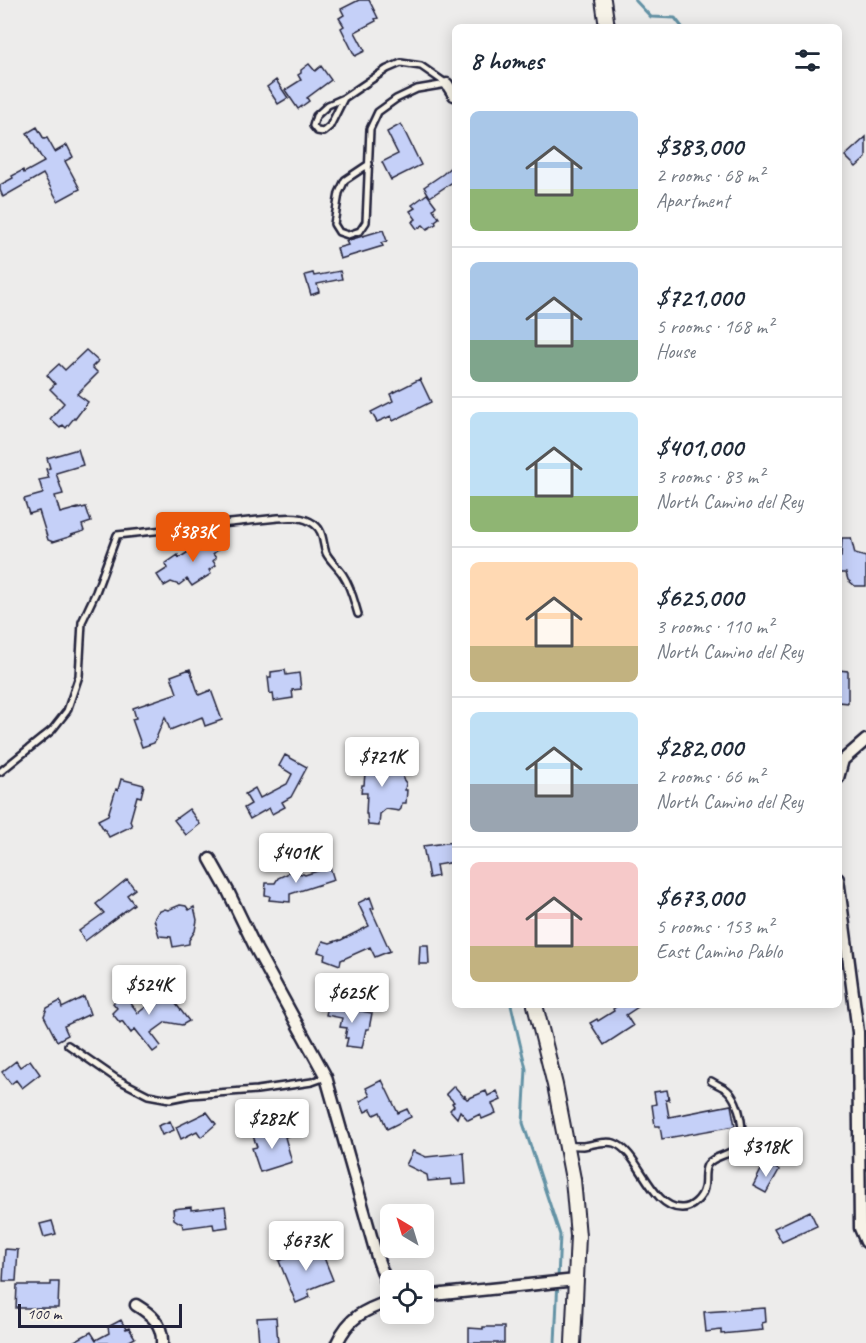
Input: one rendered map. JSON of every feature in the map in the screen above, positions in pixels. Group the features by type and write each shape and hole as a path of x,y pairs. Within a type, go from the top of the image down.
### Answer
{"street":[{"path":"603,0 607,24"},
{"path":"447,84 452,92"},
{"path":"842,764 843,760 866,740"},
{"path":"210,859 326,1077 382,1270"},
{"path":"842,910 858,1032 860,1228 866,1242"},
{"path":"536,1008 550,1062 573,1179 578,1236 573,1343"},
{"path":"434,1295 576,1280"},
{"path":"337,1343 343,1330 356,1316 380,1304"},
{"path":"136,1305 157,1322 162,1343"}],"lane":[{"path":"344,98 330,126 323,132 317,131 314,126 316,116 328,105 344,98 387,69 401,63 421,66 447,84"},
{"path":"369,164 345,180 339,193 334,224 339,231 348,235 360,231 366,222 369,164 370,129 378,112 396,99 417,89 447,84"},
{"path":"0,772 52,730 67,711 79,676 82,622 117,535 278,518 296,517 307,520 316,525 321,532 326,553 344,575 358,614"},
{"path":"68,1045 117,1079 148,1095 170,1099 190,1095 257,1090 312,1082 326,1077"},
{"path":"567,1145 614,1143 625,1149 664,1202 679,1209 688,1207 698,1201 704,1188 707,1165 714,1159 734,1150 741,1140 741,1123 737,1103 727,1090 711,1081"}],"building":[{"path":"359,0 369,0 378,18 355,32 365,51 355,56 341,28 344,26 339,18 344,15 341,9"},
{"path":"309,64 315,71 321,66 331,80 307,98 309,101 298,109 285,90 301,80 298,75"},
{"path":"276,80 288,98 278,104 267,87"},
{"path":"401,124 421,165 391,180 382,162 398,154 387,132"},
{"path":"37,127 55,152 67,145 73,157 65,161 80,189 58,201 43,174 3,197 0,185 23,170 24,173 44,162 27,133"},
{"path":"866,137 866,158 856,167 845,156"},
{"path":"452,166 452,182 430,197 424,187"},
{"path":"427,194 436,206 433,209 439,218 435,221 436,224 427,229 423,225 417,229 412,222 416,219 410,211 415,208 412,205"},
{"path":"383,230 387,241 381,243 383,246 340,259 337,248 348,245 346,241"},
{"path":"340,271 342,279 317,284 319,292 311,295 305,275 313,273 314,276"},
{"path":"86,350 98,361 92,367 98,373 77,394 88,402 66,428 63,425 60,428 50,419 64,403 50,389 55,384 47,375 59,364 65,370"},
{"path":"420,379 431,402 393,421 391,416 377,422 371,412 393,401 390,394"},
{"path":"78,449 83,465 56,473 63,494 55,496 60,513 86,507 91,522 82,525 84,531 53,542 48,540 39,511 29,514 24,499 43,493 39,480 49,478 46,469 50,468 47,458"},
{"path":"222,530 226,537 221,541 224,545 213,554 216,558 213,561 216,565 209,570 211,574 192,586 187,579 179,585 171,582 164,586 157,575 168,568 165,564 178,555 179,558"},
{"path":"842,538 851,538 855,554 866,557 866,586 855,586 848,580 846,573 842,573"},
{"path":"190,669 199,695 211,690 222,720 205,726 202,717 170,730 165,717 154,743 142,747 132,719 136,718 133,708 177,693 171,676"},
{"path":"285,670 286,675 299,673 301,689 292,690 293,698 274,701 273,693 270,694 268,677 271,677 271,672"},
{"path":"842,670 848,671 848,703 842,702"},
{"path":"368,749 382,749 382,768 384,770 400,771 403,774 406,783 405,790 407,790 406,803 402,803 399,811 386,809 380,814 379,826 368,825 367,793 361,793"},
{"path":"285,755 307,767 291,797 282,802 285,807 272,814 269,808 250,819 244,808 251,804 245,794 255,788 260,798 287,784 292,774 279,766"},
{"path":"121,779 144,785 141,797 137,796 130,821 132,826 109,837 98,820 108,815"},
{"path":"189,809 200,824 186,835 174,820"},
{"path":"452,842 452,862 436,865 438,876 429,878 423,846"},
{"path":"330,867 334,880 290,894 290,902 269,900 270,896 265,895 266,883 275,883 278,878 288,872 305,875"},
{"path":"127,879 135,889 127,895 134,904 85,941 79,931 104,913 96,904"},
{"path":"370,897 374,908 371,909 390,951 375,957 370,947 341,960 340,965 324,959 325,954 318,952 323,941 330,943 339,941 369,926 358,903"},
{"path":"180,905 186,906 189,910 194,907 197,920 189,944 173,947 171,937 159,936 154,919 158,912"},
{"path":"420,945 428,945 429,964 419,964"},
{"path":"163,987 189,1021 182,1025 166,1022 151,1033 161,1046 153,1052 135,1029 131,1033 122,1021 120,1023 112,1013 117,1008 113,1003 124,994 138,1013 152,1002 149,998"},
{"path":"84,997 90,1014 64,1026 68,1035 57,1041 44,1016 47,1008 60,1001 62,1008"},
{"path":"328,1005 372,1013 362,1048 346,1046 347,1028 340,1027 342,1018 326,1015"},
{"path":"636,1008 626,1015 633,1026 604,1045 590,1023 597,1019 598,1021 614,1011 613,1009"},
{"path":"30,1060 40,1074 22,1088 16,1080 11,1084 2,1072 16,1061 20,1067"},
{"path":"382,1080 398,1113 407,1109 411,1117 387,1129 380,1112 374,1115 371,1109 365,1112 360,1101 370,1096 366,1088"},
{"path":"454,1086 467,1099 486,1091 488,1096 497,1091 501,1100 492,1104 496,1113 482,1119 480,1114 468,1120 460,1111 457,1118 450,1110 454,1102 446,1094"},
{"path":"667,1090 669,1117 731,1105 735,1126 662,1139 660,1126 655,1126 652,1105 656,1104 654,1092"},
{"path":"207,1112 216,1124 201,1137 197,1131 181,1139 176,1127"},
{"path":"170,1121 174,1130 162,1135 158,1126"},
{"path":"285,1129 292,1162 260,1172 252,1148 257,1147 253,1136"},
{"path":"413,1151 426,1157 464,1153 466,1184 452,1185 451,1179 428,1181 427,1175 406,1165"},
{"path":"765,1162 779,1170 766,1193 753,1186"},
{"path":"225,1206 228,1227 214,1229 213,1224 183,1228 182,1223 174,1219 173,1209 191,1207 191,1210"},
{"path":"810,1211 817,1226 782,1242 774,1228"},
{"path":"52,1221 56,1234 44,1237 40,1224"},
{"path":"319,1245 333,1280 308,1290 310,1297 296,1303 279,1261"},
{"path":"5,1249 18,1250 16,1281 3,1281"},
{"path":"51,1282 59,1282 58,1308 16,1308 17,1285 51,1285"},
{"path":"765,1308 766,1322 762,1323 763,1330 721,1334 721,1330 706,1332 704,1312"},
{"path":"276,1317 278,1343 259,1343 257,1318"},
{"path":"121,1320 135,1338 126,1343 71,1343 91,1332 96,1340 109,1333 108,1327"},
{"path":"483,1327 504,1327 504,1343 469,1343 469,1328 483,1329"}],"waterway":[{"path":"635,0 651,17 675,18 680,24"},
{"path":"512,1008 526,1069 523,1123 560,1235 555,1343"}]}
